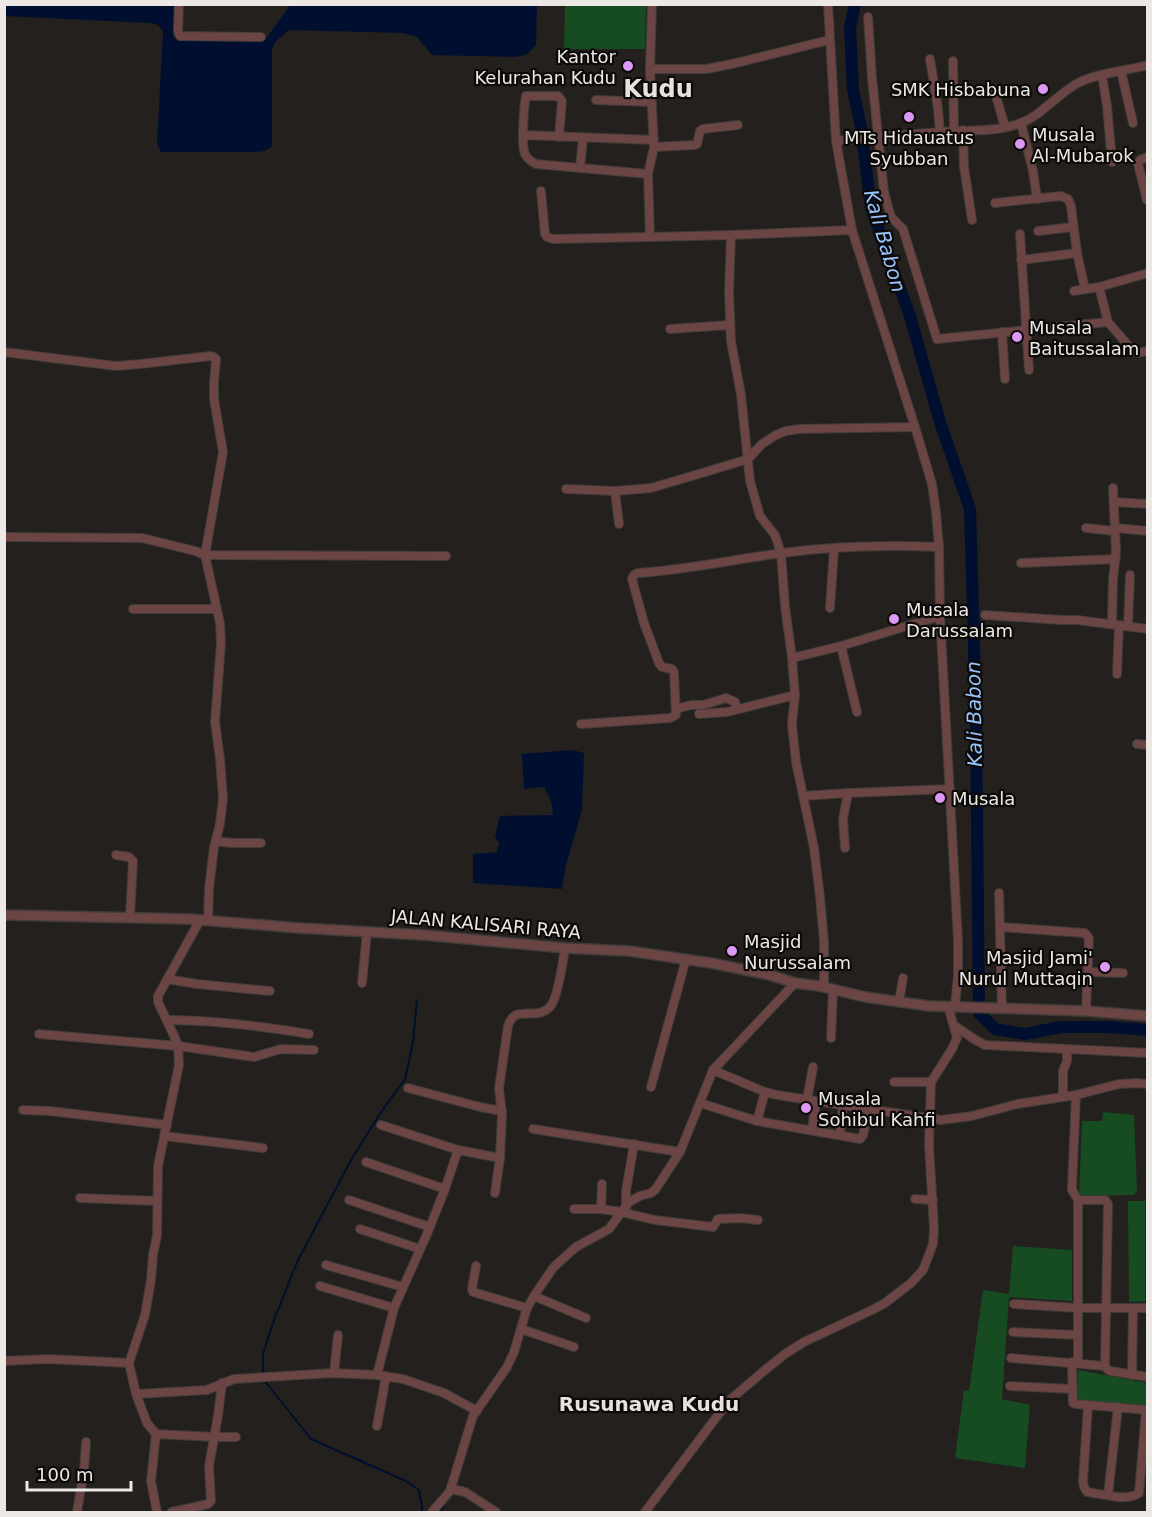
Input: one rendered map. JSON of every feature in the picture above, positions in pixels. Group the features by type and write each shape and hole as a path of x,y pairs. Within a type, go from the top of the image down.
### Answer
{"street":[{"path":"179,4 178,31 180,36 261,37"},
{"path":"650,237 648,174 654,143 650,69 652,4"},
{"path":"645,1512 731,1399 772,1364 804,1342 874,1310 904,1289 923,1270 933,1244 931,1082 956,1042 954,1007 958,975 940,616 939,547 932,484 852,230 837,141 828,4"},
{"path":"868,17 884,192 890,216 903,229 937,339 1108,322"},
{"path":"650,69 706,69 830,40"},
{"path":"930,59 940,132"},
{"path":"953,61 958,131 972,220"},
{"path":"837,141 1005,128 1021,123 1081,82 1148,65"},
{"path":"1121,71 1133,123"},
{"path":"1102,75 1112,162"},
{"path":"994,89 1005,128"},
{"path":"559,137 562,101 558,96 526,96 524,135 526,155 536,164 648,174"},
{"path":"596,100 651,102"},
{"path":"1021,123 1033,171 1037,199"},
{"path":"524,135 695,145 700,130 738,125"},
{"path":"580,168 583,138"},
{"path":"1147,200 1138,164 1140,160 1148,157"},
{"path":"541,191 545,234 553,239 852,230"},
{"path":"996,203 1061,196 1068,199 1085,289"},
{"path":"1038,231 1073,227"},
{"path":"1020,234 1029,370"},
{"path":"731,235 729,325 741,395 750,481 757,509 762,520 775,535 782,553 784,606 795,695 792,724 796,762 814,848 831,1038"},
{"path":"1021,260 1077,253"},
{"path":"1074,291 1099,287 1148,273"},
{"path":"1099,287 1108,322 1133,351 1137,353 1148,351"},
{"path":"670,329 729,325"},
{"path":"1002,332 1005,379"},
{"path":"4,352 116,366 198,357 214,357 216,363 214,399 223,452 205,555 220,624 221,643 215,722 223,798 204,920 158,996 158,1002 178,1046 179,1065 158,1166 157,1235 151,1280 145,1315 129,1363 135,1394 147,1423 156,1434 151,1481 157,1512"},
{"path":"566,489 615,491 651,488 748,459 762,444 776,435 792,430 915,427"},
{"path":"1113,488 1116,559 1113,580 1120,625"},
{"path":"615,491 619,525"},
{"path":"1114,502 1148,504"},
{"path":"1086,528 1148,531"},
{"path":"4,537 142,538 205,555 446,556"},
{"path":"581,724 675,716 674,672 672,669 662,667 659,663 644,623 632,579 638,573 666,571 782,553 904,546 939,547"},
{"path":"830,608 834,549"},
{"path":"1021,563 1116,559"},
{"path":"1117,674 1120,625 1130,575"},
{"path":"133,609 217,609"},
{"path":"985,615 1077,620 1148,629"},
{"path":"792,658 841,646 940,616"},
{"path":"841,646 857,712"},
{"path":"699,714 737,710 795,695"},
{"path":"676,709 703,705 726,698 735,702 737,710"},
{"path":"1137,744 1148,745"},
{"path":"803,796 950,789"},
{"path":"845,848 843,819 848,793"},
{"path":"216,841 232,844 261,843"},
{"path":"116,855 129,857 133,861 130,917"},
{"path":"998,1008 999,893"},
{"name":"JALAN KALISARI RAYA","path":"4,915 204,920 629,951 687,959 771,975 795,983 928,1006 1086,1011 1148,1016"},
{"path":"1000,927 1085,933 1089,938 1086,1011"},
{"path":"362,983 367,932"},
{"path":"495,1193 500,1158 499,1088 509,1020 518,1013 535,1014 551,1006 557,992 565,948"},
{"path":"651,1086 687,959"},
{"path":"1088,972 1123,973"},
{"path":"899,1002 903,978"},
{"path":"167,979 270,992"},
{"path":"432,1512 451,1489 473,1416 507,1367 514,1352 526,1308 553,1268 576,1247 609,1229 634,1200 656,1190 680,1152 713,1070 795,983"},
{"path":"167,1020 240,1023 309,1034"},
{"path":"954,1025 985,1045 1148,1053"},
{"path":"39,1034 178,1046 254,1057 281,1049 314,1050"},
{"path":"1063,1097 1063,1071 1067,1061 1067,1050"},
{"path":"812,1130 813,1067"},
{"path":"713,1070 765,1092 942,1120 957,1119 1017,1104 1076,1095 1119,1084 1148,1084"},
{"path":"894,1082 931,1082"},
{"path":"408,1088 501,1111"},
{"path":"757,1120 765,1092"},
{"path":"1076,1095 1072,1190 1078,1200 1078,1335 1072,1389 1073,1403 1147,1410 1137,1495 1132,1497 1087,1492 1084,1487 1088,1406"},
{"path":"700,1102 757,1120 860,1139 869,1110"},
{"path":"840,1135 843,1106"},
{"path":"23,1110 50,1111 166,1125"},
{"path":"381,1125 458,1149 500,1158"},
{"path":"533,1129 680,1152"},
{"path":"164,1136 263,1148"},
{"path":"624,1209 634,1144"},
{"path":"377,1375 394,1308 430,1227 458,1149"},
{"path":"366,1162 445,1189"},
{"path":"602,1184 602,1209"},
{"path":"80,1198 157,1201"},
{"path":"915,1199 933,1200"},
{"path":"349,1200 430,1227"},
{"path":"1078,1200 1107,1202 1105,1366"},
{"path":"574,1209 624,1209 655,1220 713,1227 718,1219 758,1220"},
{"path":"360,1229 420,1250"},
{"path":"326,1264 403,1287"},
{"path":"476,1266 473,1292 526,1308"},
{"path":"320,1286 394,1308"},
{"path":"534,1296 586,1318"},
{"path":"1014,1304 1078,1308 1148,1308"},
{"path":"1132,1375 1133,1308"},
{"path":"521,1329 574,1347"},
{"path":"1013,1332 1078,1335"},
{"path":"334,1373 338,1335"},
{"path":"1011,1358 1105,1366 1110,1371 1148,1377"},
{"path":"4,1362 48,1359 129,1363"},
{"path":"135,1394 207,1390 234,1379 334,1373 377,1375 404,1379 444,1393 477,1411"},
{"path":"377,1426 386,1376"},
{"path":"172,1512 208,1504 211,1501 209,1466 222,1383"},
{"path":"1010,1386 1072,1389"},
{"path":"1108,1495 1118,1407"},
{"path":"156,1434 236,1437"},
{"path":"77,1512 86,1442"},
{"path":"451,1489 465,1492 496,1512"}],"green space":[{"path":"565,5 646,5 645,49 564,49"},
{"path":"1103,1112 1134,1115 1137,1190 1134,1195 1079,1196 1082,1121 1102,1121"},
{"path":"1128,1201 1145,1201 1145,1301 1129,1302"},
{"path":"1013,1246 1072,1250 1072,1301 1009,1297 1002,1399 1030,1405 1025,1468 955,1458 964,1390 969,1391 983,1290 1009,1294"},
{"path":"1078,1370 1147,1383 1147,1408 1077,1402"}],"water":[{"path":"5,5 174,5 173,36 176,39 263,40 290,5 537,5 536,45 527,54 516,57 432,55 417,37 404,33 289,30 276,41 272,49 272,146 265,151 257,152 161,152 157,144 163,32 158,25 5,16"},
{"path":"572,750 584,753 582,810 566,865 562,889 473,883 473,854 497,852 499,843 495,837 500,816 553,815 551,801 544,787 524,789 522,754"}],"waterway":[{"name":"Kali Babon","path":"855,4 850,28 853,90 861,127 871,208 910,316 940,422 970,509 976,715 979,1013 995,1029 1025,1034 1061,1027 1148,1030"},
{"path":"263,1374 263,1354 297,1262 351,1160 405,1079 413,1042 417,1000"},
{"path":"264,1380 311,1439 406,1481 419,1490 422,1512"},
{"path":"440,1512 444,1505"}],"place":[{"name":"Kantor Kelurahan Kudu","path":"628,66"},
{"name":"SMK Hisbabuna","path":"1043,89"},
{"name":"MTs Hidauatus Syubban","path":"909,117"},
{"name":"Musala Al-Mubarok","path":"1020,144"},
{"name":"Musala Baitussalam","path":"1017,337"},
{"name":"Musala Darussalam","path":"894,619"},
{"name":"Musala","path":"940,798"},
{"name":"Masjid Nurussalam","path":"732,951"},
{"name":"Masjid Jami' Nurul Muttaqin","path":"1105,967"},
{"name":"Musala Sohibul Kahfi","path":"806,1108"}],"district":[{"name":"Kudu","path":"658,89"},
{"name":"Rusunawa Kudu","path":"649,1404"}]}
